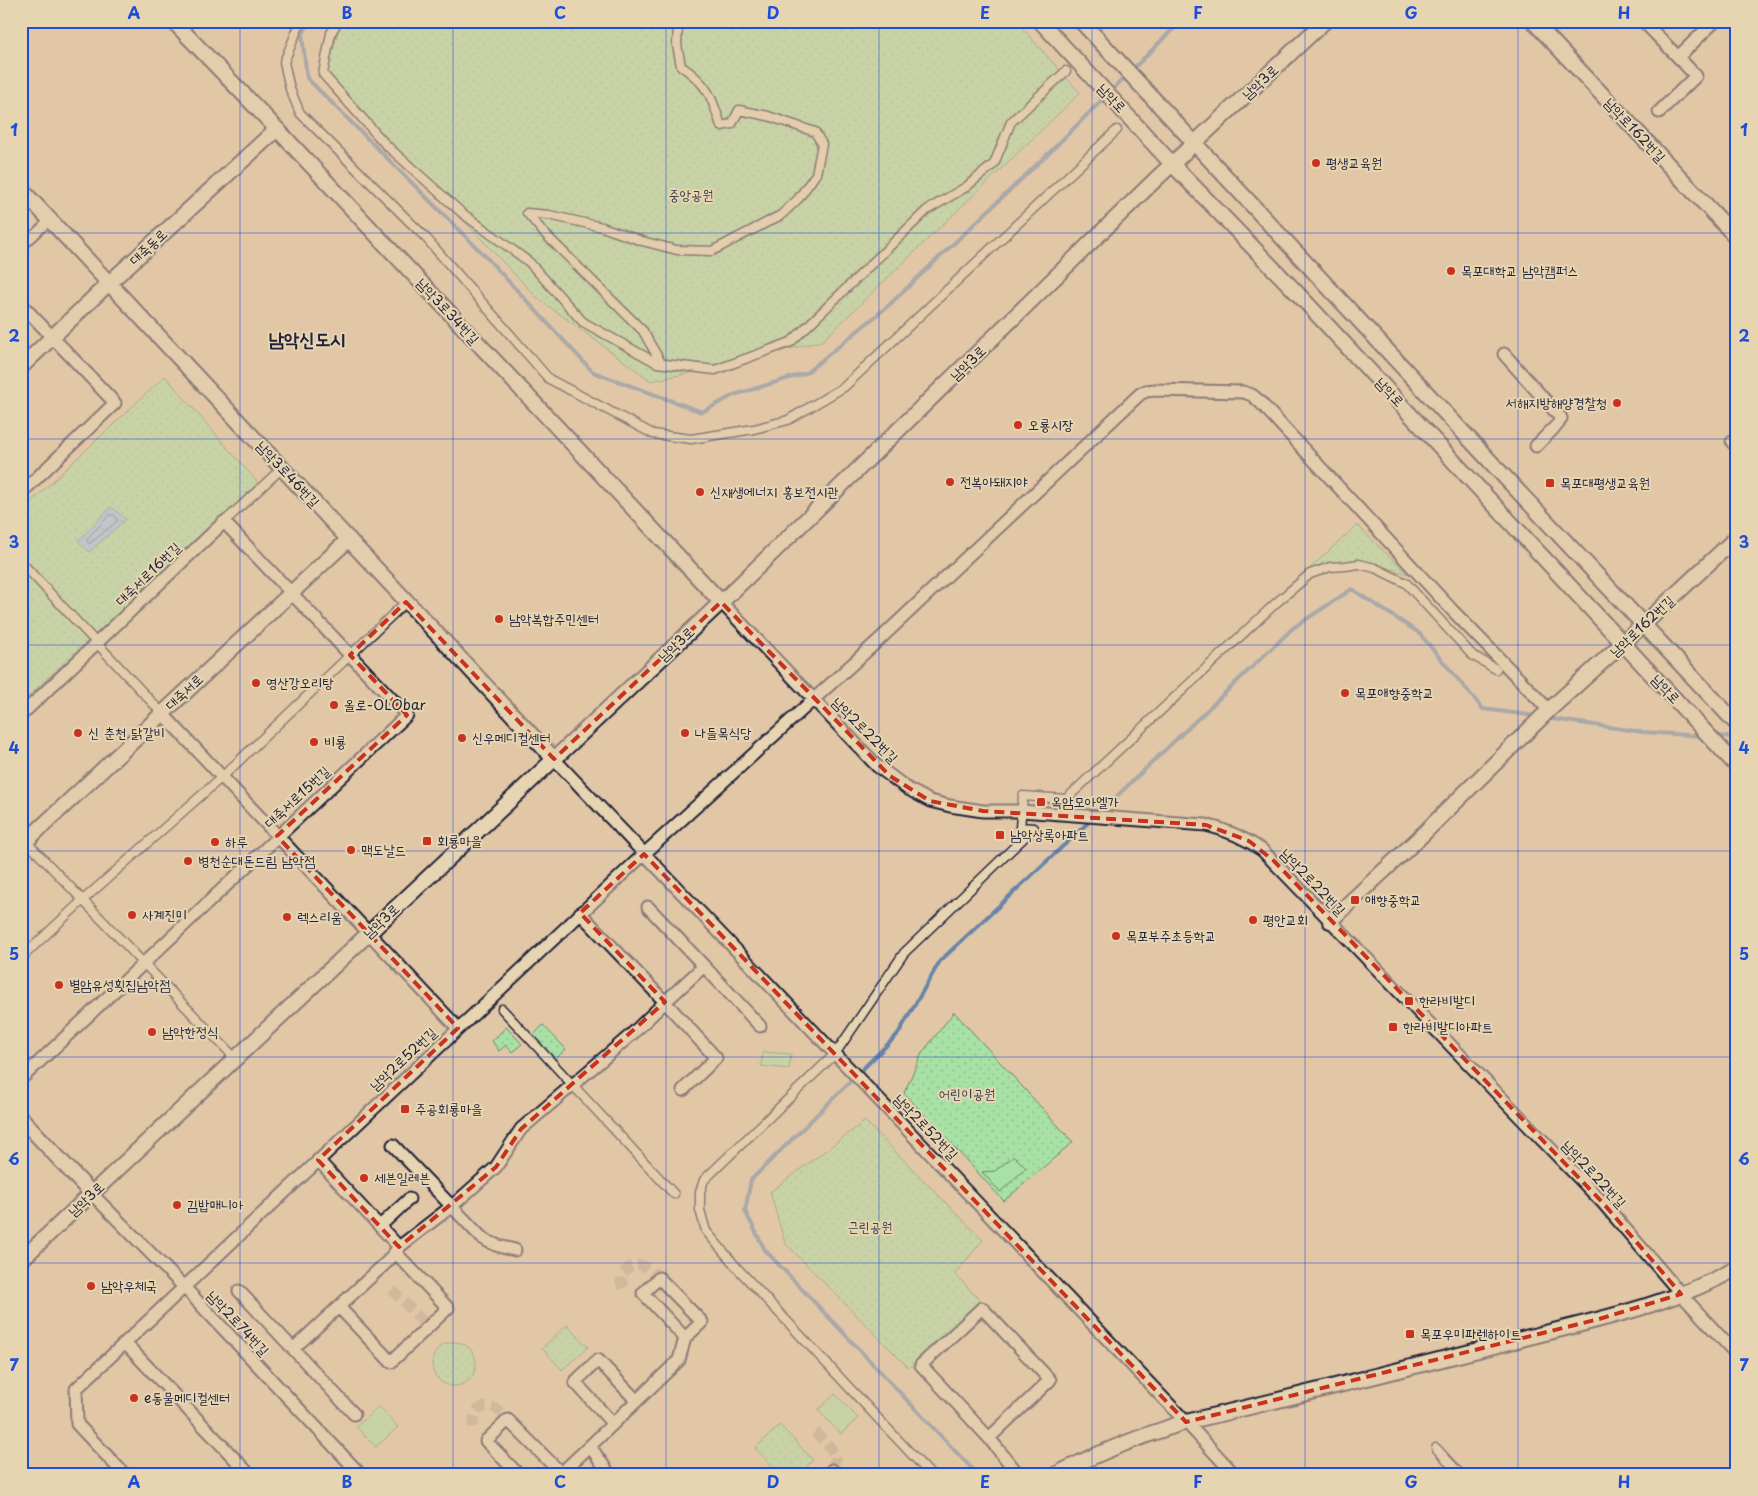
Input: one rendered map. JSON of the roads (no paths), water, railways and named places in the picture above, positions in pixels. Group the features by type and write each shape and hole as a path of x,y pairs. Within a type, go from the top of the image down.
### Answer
{"street":[{"name":"남악3로34번길","path":"174,21 721,602"},
{"path":"300,21 284,62 290,89 300,113 426,238 549,379 653,434 691,439 754,429 788,420 844,387 1117,130"},
{"path":"338,21 331,33 323,74 386,145 462,213 529,262 583,322 657,362 715,370 791,342 927,210 966,186 994,164 1011,122 1066,71"},
{"path":"661,363 643,331 544,233 527,213 549,215 602,227 642,241 677,250 712,250 781,216 798,199 816,174 822,144 815,132 768,116 739,110 732,124 721,126 710,92 695,76 681,66 677,45 678,25 676,21"},
{"name":"남악로","path":"1040,21 1173,165 1305,302 1734,763"},
{"name":"남악로","path":"1081,21 1735,722"},
{"name":"남악3로","path":"21,1260 721,602 1148,187 1325,21"},
{"name":"남악로162번길","path":"1533,21 1737,238"},
{"path":"1643,21 1696,76 1659,112"},
{"path":"1678,57 1715,21"},
{"name":"대죽동로","path":"21,367 277,129"},
{"name":"남악3로46번길","path":"21,189 554,759"},
{"path":"21,247 50,220"},
{"path":"21,304 115,403 21,493"},
{"path":"1504,354 1560,418 1558,424 1536,446"},
{"path":"814,700 1130,402 1146,391 1155,390 1243,392 1260,402 1547,712"},
{"path":"282,468 224,522 292,592"},
{"name":"대죽서로16번길","path":"21,715 224,522"},
{"name":"남악로162번길","path":"1330,921 1419,838 1547,712 1737,537"},
{"name":"대죽서로","path":"23,841 349,540"},
{"path":"21,562 458,1028"},
{"path":"930,1475 739,1270 706,1231 700,1210 700,1192 704,1180 835,1054 904,953 1034,828 1020,827 1022,796 1066,799 1276,603 1310,574 1330,567 1359,564 1375,568 1406,583 1472,655 1496,669"},
{"name":"대죽서로15번길","path":"21,1080 407,715 292,592"},
{"path":"21,958 222,776 406,602"},
{"name":"남악2로22번길","path":"721,602 878,766 908,789 930,801 983,811 1021,811 1206,825 1232,833 1249,841 1274,861 1603,1204 1680,1294 1737,1355"},
{"name":"남악2로22번길","path":"644,854 814,700"},
{"name":"남악2로52번길","path":"554,759 1235,1475"},
{"path":"23,841 83,900 235,1058"},
{"name":"남악2로52번길","path":"125,1475 77,1424 76,1389 644,854"},
{"path":"648,907 760,1026"},
{"path":"580,913 716,1058 683,1090"},
{"path":"293,1349 388,1261 397,1249 452,1206 496,1167 521,1129 632,1034 704,966"},
{"path":"502,1009 674,1194"},
{"path":"21,1118 92,1194"},
{"path":"393,1145 481,1237 489,1243 515,1250"},
{"path":"318,1160 380,1226 397,1249 448,1308 391,1362 339,1308"},
{"name":"남악2로74번길","path":"92,1194 184,1287 361,1475"},
{"path":"380,1226 409,1199"},
{"path":"1055,1475 1077,1463 1135,1438 1186,1422 1589,1322 1680,1294 1707,1284 1737,1268"},
{"path":"519,1475 486,1441 508,1420 560,1474 679,1360 685,1338 702,1322 659,1278 643,1293 685,1338"},
{"path":"239,1291 354,1414"},
{"path":"989,1438 1050,1380 982,1308 921,1365 989,1438 1019,1475"},
{"path":"125,1343 250,1475"},
{"path":"613,1424 575,1382 598,1360 637,1401"},
{"path":"590,1446 610,1475"},
{"path":"1436,1448 1461,1475"}],"water":[{"path":"111,507 126,519 89,552 78,541"}],"waterway":[{"path":"310,21 302,35 307,78 487,258 593,372 702,412 734,395 806,373 888,306 1105,97"},
{"path":"1110,92 1181,21"},
{"path":"1098,814 1293,628 1352,589 1419,633 1483,709 1536,716"},
{"path":"1545,718 1643,732 1702,736"},
{"path":"1714,736 1737,737"},
{"path":"978,1475 765,1250 745,1211 751,1180 898,1034 940,961 1092,819"}],"tunnel":[{"path":"624,1288 621,1282 621,1275 631,1266 641,1265 659,1278"},
{"path":"392,1290 428,1327"},
{"path":"474,1427 475,1415 483,1407 495,1408 508,1420"},
{"path":"815,1432 830,1447 836,1458 832,1470"}],"place":[{"name":"평생교육원","path":"1316,163"},
{"name":"목포대학교 남악캠퍼스","path":"1451,271"},
{"name":"서해지방해양경찰청","path":"1617,403"},
{"name":"오룡시장","path":"1018,425"},
{"name":"전복아돼지야","path":"950,482"},
{"name":"목포대평생교육원","path":"1550,483"},
{"name":"신재생에너지 홍보전시관","path":"700,492"},
{"name":"남악복합주민센터","path":"499,619"},
{"name":"영산강오리탕","path":"256,683"},
{"name":"목포애향중학교","path":"1345,693"},
{"name":"올로-OLObar","path":"334,705"},
{"name":"신 춘천 닭갈비","path":"78,733"},
{"name":"나들목식당","path":"685,733"},
{"name":"신우메디컬센터","path":"462,738"},
{"name":"비룡","path":"314,742"},
{"name":"옥암모아엘가","path":"1041,802"},
{"name":"남악상록아파트","path":"1000,835"},
{"name":"회룡마을","path":"427,841"},
{"name":"하루","path":"215,842"},
{"name":"맥도날드","path":"351,850"},
{"name":"병천순대돈드림 남악점","path":"188,861"},
{"name":"애향중학교","path":"1355,900"},
{"name":"사계진미","path":"132,915"},
{"name":"렉스리움","path":"287,917"},
{"name":"평안교회","path":"1253,920"},
{"name":"목포부주초등학교","path":"1116,936"},
{"name":"별암유성횟집남악점","path":"59,985"},
{"name":"한라비발디","path":"1409,1001"},
{"name":"한라비발디아파트","path":"1393,1027"},
{"name":"남악한정식","path":"152,1032"},
{"name":"주공회룡마을","path":"405,1109"},
{"name":"세븐일레븐","path":"364,1178"},
{"name":"김밥매니아","path":"177,1205"},
{"name":"남악우체국","path":"91,1286"},
{"name":"목포우미파렌하이트","path":"1410,1334"},
{"name":"e동물메디컬센터","path":"134,1398"}],"district":[{"name":"남악신도시","path":"307,339"}],"park label":[{"name":"중앙공원","path":"691,195"},
{"name":"어린이공원","path":"967,1094"},
{"name":"근린공원","path":"870,1227"}]}
